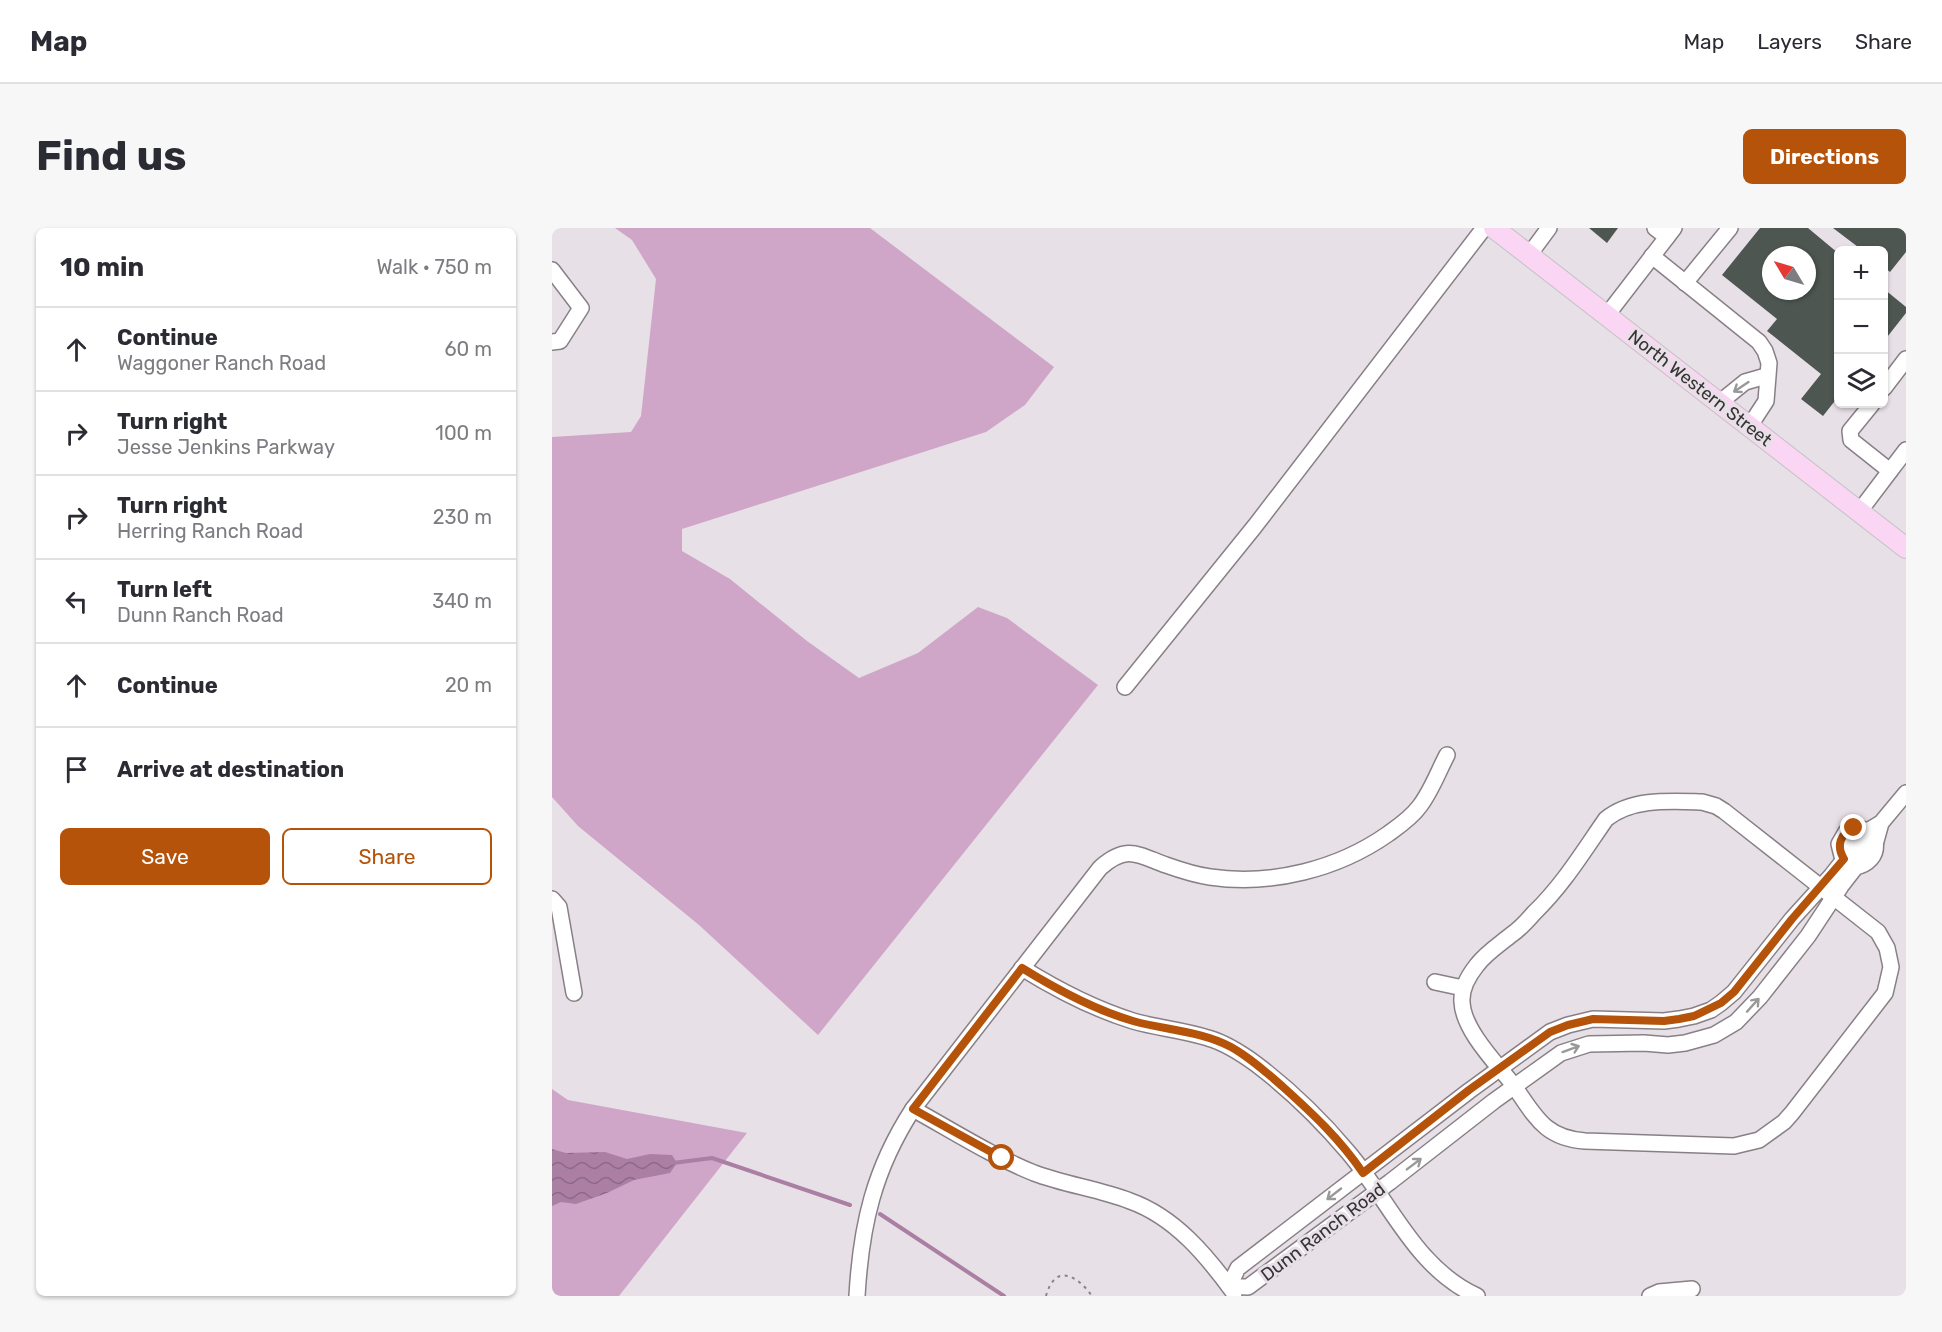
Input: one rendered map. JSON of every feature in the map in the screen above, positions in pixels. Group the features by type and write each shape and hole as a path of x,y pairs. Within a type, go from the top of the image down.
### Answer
{"main road":[{"name":"North Western Street","path":"1494,228 1906,549"}],"street":[{"path":"1125,687 1256,526 1484,228"},
{"path":"1529,255 1549,228"},
{"path":"1686,283 1730,228"},
{"path":"1607,315 1652,256 1665,231"},
{"path":"1652,256 1759,342 1766,351 1768,363 1766,401 1749,427"},
{"path":"552,270 581,308 560,341 552,342"},
{"path":"1888,383 1906,359"},
{"path":"1719,403 1745,382 1766,376"},
{"path":"1869,408 1850,431 1851,440 1890,471"},
{"path":"1859,512 1906,450"},
{"path":"857,1296 859,1266 869,1206 880,1172 902,1127 913,1109 1089,880 1108,860 1135,853 1169,866 1209,877 1247,879 1294,874 1335,862 1364,849 1411,817 1425,798 1447,755"},
{"name":"Dunn Ranch Road","path":"1850,863 1821,887 1792,919 1734,992 1711,1010 1672,1020 1593,1019 1550,1032 1507,1077 1377,1191 1248,1287 1232,1291 1238,1268 1363,1173 1507,1077 1561,1053 1589,1044 1668,1045 1702,1040 1727,1028 1749,1011 1808,936 1833,898 1850,863 1906,794"},
{"path":"1693,802 1716,806 1821,887 1878,932 1884,940 1891,967 1888,986 1879,1002 1792,1113 1784,1122 1759,1140 1734,1146 1570,1140 1549,1131 1468,1024 1461,1000 1463,988 1470,974 1479,962 1537,911 1572,870 1606,819 1621,809 1648,803 1693,802"},
{"path":"552,899 560,907 574,993"},
{"path":"1022,968 1076,997 1132,1021 1208,1037 1231,1047 1267,1073 1316,1116 1350,1153 1427,1261 1457,1286 1477,1296"},
{"path":"1435,982 1463,988"},
{"path":"913,1109 1032,1172 1065,1184 1129,1200 1154,1212 1184,1234 1214,1265 1232,1291"},
{"path":"1650,1296 1659,1292 1692,1289"}],"path":[{"path":"1046,1296 1051,1282 1059,1276 1074,1277 1092,1296"}],"shaded area":[{"path":"615,228 870,228 1054,367 1025,405 986,432 682,529 682,551 730,579 807,641 859,678 918,653 978,607 1007,618 1098,685 818,1035 699,925 578,826 552,797 552,437 631,432 641,416 656,279 632,240"},
{"path":"552,1089 568,1100 747,1133 619,1296 552,1296"}],"water":[{"path":"552,1149 566,1153 605,1152 627,1159 650,1154 672,1155 677,1163 670,1173 634,1180 576,1204 561,1202 552,1206"}],"building":[{"path":"1589,228 1618,228 1607,243"},
{"path":"1760,228 1808,228 1834,250 1834,402 1823,416 1801,399 1821,374 1767,331 1777,319 1722,275"},
{"path":"1833,228 1900,228 1906,233 1906,252 1890,272 1888,270 1888,246 1857,246"},
{"path":"1888,292 1906,307 1906,313 1888,336"}],"waterway":[{"path":"673,1163 712,1158 850,1205"},
{"path":"880,1214 1004,1296"}],"route":[{"path":"1002,1158 913,1109 1022,968 1076,997 1132,1021 1208,1037 1231,1047 1255,1063 1316,1116 1350,1153 1363,1173 1469,1090 1550,1032 1593,1019 1664,1021 1679,1019 1711,1010 1721,1003 1734,992 1792,919 1844,859 1839,848 1840,840 1846,832 1854,828"}]}
